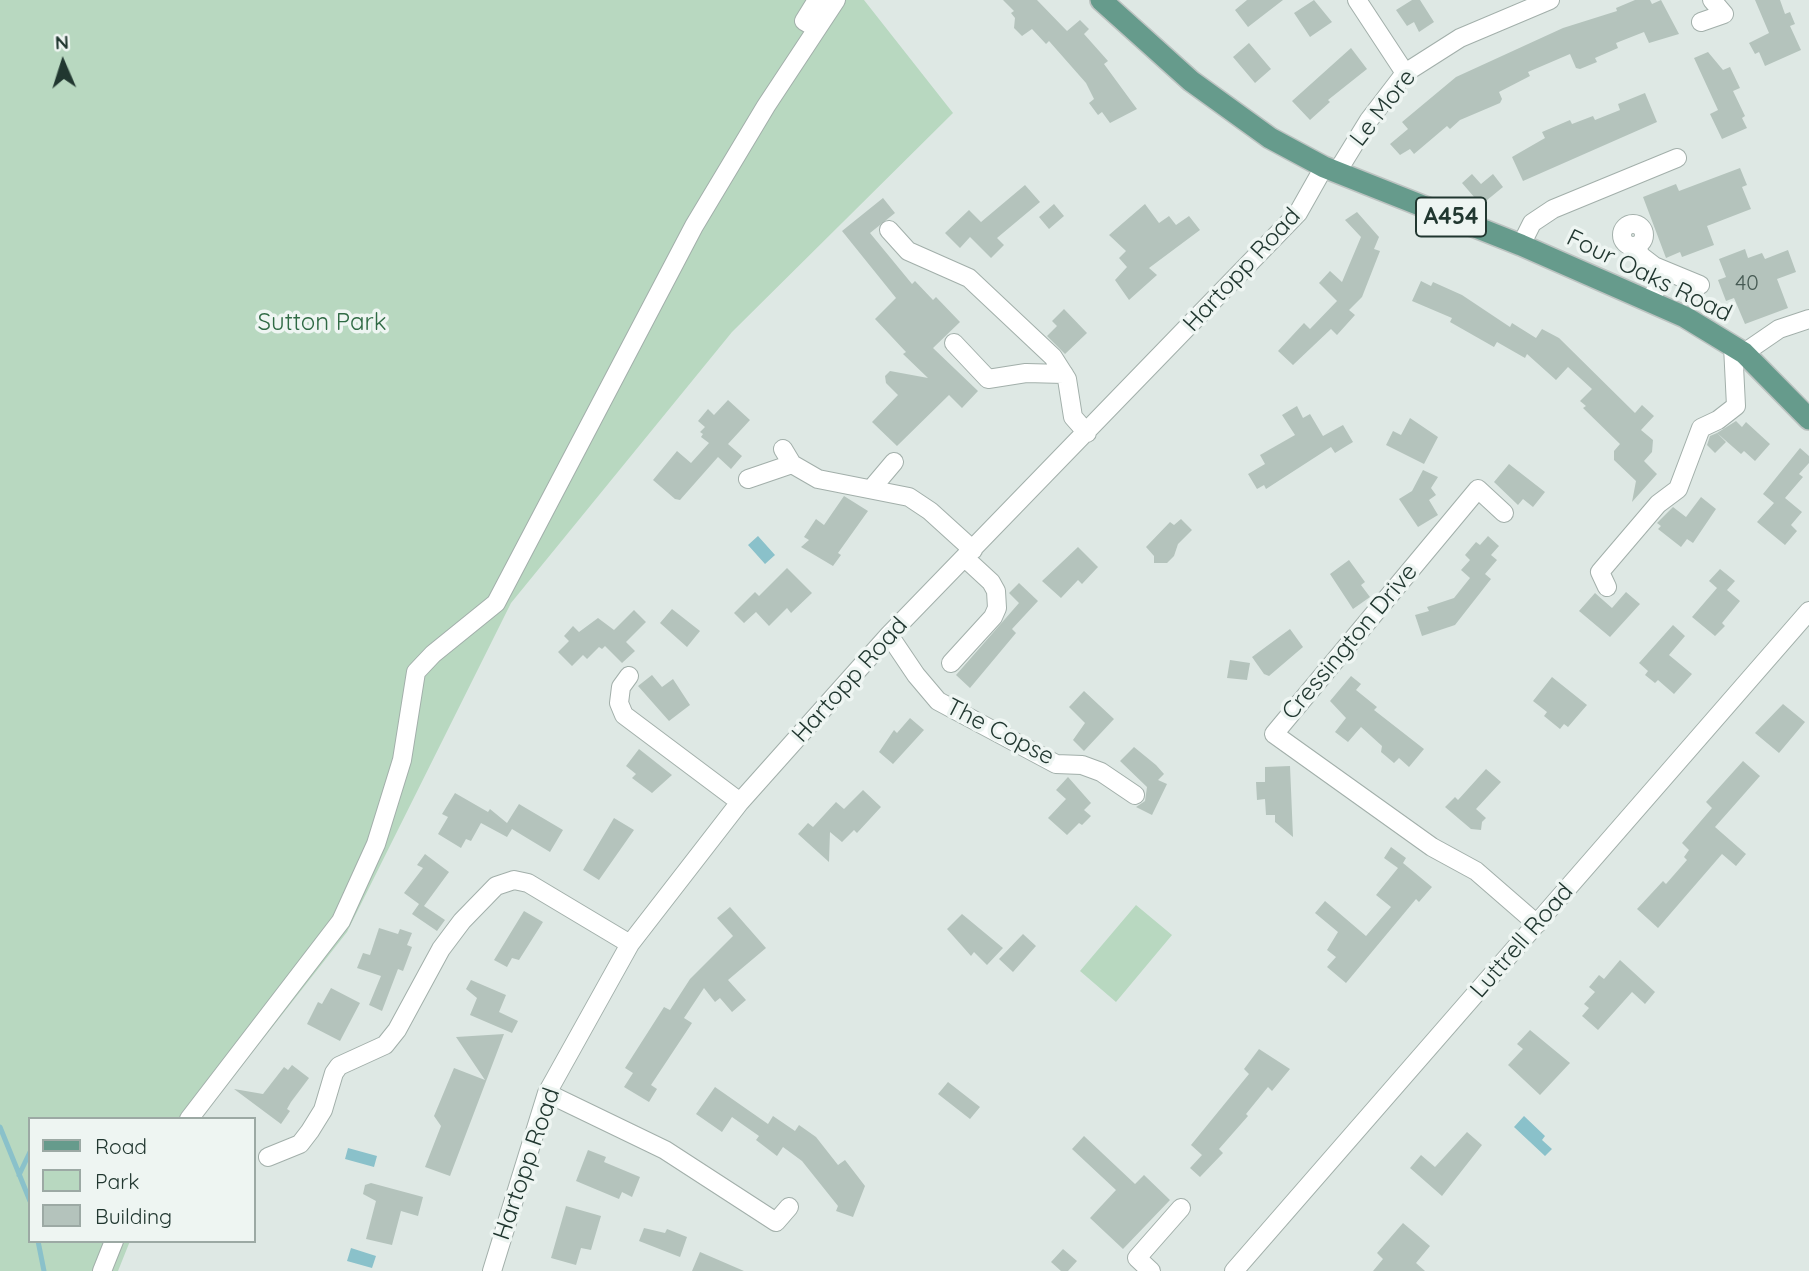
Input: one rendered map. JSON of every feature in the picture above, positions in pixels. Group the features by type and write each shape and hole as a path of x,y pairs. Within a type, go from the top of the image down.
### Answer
{"main road":[{"name":"Four Oaks Road","path":"1101,0 1223,105 1270,138 1330,169 1521,245 1685,317 1743,353 1809,419"}],"street":[{"path":"816,28 804,21 817,0"},
{"path":"191,1117 341,921 376,844 402,760 416,672 433,654 496,603 694,226 836,0"},
{"path":"1357,0 1405,73"},
{"name":"Le More","path":"1330,169 1405,73 1460,38 1550,0"},
{"path":"1701,22 1724,13 1712,0"},
{"name":"Four Oaks Road","path":"1521,245 1532,223 1553,208 1676,158"},
{"name":"Hartopp Road","path":"492,1271 547,1093 630,944 740,802 890,635 1298,213 1330,169"},
{"path":"1626,217 1644,233 1644,240 1636,246 1641,256 1665,272 1700,285"},
{"path":"889,230 908,251 969,278 1015,325 1053,357 1064,374 1073,417 1087,433"},
{"path":"1650,302 1665,272"},
{"path":"1607,587 1600,572 1658,504 1678,489 1701,428 1718,420 1735,406 1743,353 1779,329 1809,319"},
{"path":"1743,353 1793,334 1809,331"},
{"path":"954,343 988,379 1026,373 1064,374"},
{"path":"748,479 788,457 835,484 872,488 919,502 969,554 996,591 997,608 993,617 951,663"},
{"path":"872,488 894,462"},
{"name":"Cressington Drive","path":"1504,513 1478,489 1274,734 1432,848 1476,871 1537,924"},
{"name":"Luttrell Road","path":"1234,1271 1809,611"},
{"name":"The Copse","path":"890,635 916,675 938,701 1056,764 1082,765 1101,772 1135,795"},
{"path":"628,676 621,687 619,703 624,715 740,802"},
{"path":"268,1157 300,1144 323,1110 334,1073 339,1066 385,1045 397,1030 441,949 462,920 496,886 514,880 528,883 630,944"},
{"path":"547,1093 665,1150 776,1222 789,1207"},
{"path":"1151,1271 1136,1258 1181,1208"},
{"path":"102,1271 113,1243"}],"green space":[{"name":"Sutton Park","path":"0,0 864,0 953,113 732,332 511,603 347,932 202,1117 28,1117 28,1243 129,1243 118,1271 0,1271"},
{"path":"1136,905 1172,935 1116,1002 1080,971"}],"water":[{"path":"758,536 775,555 765,564 748,545"},
{"path":"1524,1116 1545,1136 1542,1140 1552,1149 1545,1156 1514,1127"},
{"path":"348,1148 377,1156 374,1167 345,1159"},
{"path":"351,1248 376,1256 372,1268 347,1261"}],"building":[{"path":"1003,0 1037,0 1067,31 1080,20 1089,29 1084,34 1108,61 1104,64 1137,109 1110,123 1102,112 1098,115 1089,103 1094,99 1086,83 1049,41 1046,44 1032,29 1022,36 1014,28 1015,18 1011,13 1014,11"},
{"path":"1247,0 1283,0 1248,27 1235,10"},
{"path":"1314,0 1332,22 1310,37 1294,13"},
{"path":"1412,0 1420,0 1434,22 1419,32 1414,22 1407,26 1396,10"},
{"path":"1635,0 1650,0 1652,4 1661,0 1679,34 1649,43 1644,32 1616,43 1618,48 1595,58 1597,62 1580,69 1576,68 1570,54 1528,72 1530,76 1499,92 1502,99 1500,103 1460,120 1450,129 1447,126 1414,154 1410,149 1400,155 1390,144 1408,129 1402,122 1456,77 1563,28 1617,11 1616,8"},
{"path":"1755,0 1780,0 1785,14 1790,12 1795,24 1790,26 1801,50 1765,66 1759,52 1755,54 1749,43 1769,33"},
{"path":"1249,43 1271,69 1255,83 1233,57"},
{"path":"1351,48 1367,69 1328,100 1330,102 1310,120 1292,101"},
{"path":"1708,52 1723,70 1730,67 1740,88 1733,91 1745,116 1742,118 1747,128 1722,139 1710,114 1718,110 1694,58"},
{"path":"1645,93 1657,122 1523,181 1512,157 1545,138 1542,132 1570,120 1572,124 1593,116 1595,120 1620,110 1618,104"},
{"path":"1740,168 1747,185 1742,187 1751,209 1707,226 1714,245 1682,257 1680,252 1666,258 1643,197 1676,184 1679,191"},
{"path":"1472,174 1481,184 1493,174 1503,187 1481,205 1462,183"},
{"path":"1025,185 1040,202 997,238 1004,245 991,258 970,237 960,248 945,233 969,210 981,222"},
{"path":"883,198 895,213 870,233 912,284 915,281 933,300 936,297 960,322 933,348 978,391 962,408 949,395 897,446 872,422 898,395 886,383 885,376 890,371 928,378 903,354 906,352 875,319 896,298 842,231"},
{"path":"1054,204 1064,216 1049,229 1039,217"},
{"path":"1145,204 1159,223 1169,216 1176,225 1189,216 1200,230 1149,268 1157,275 1129,300 1115,280 1127,267 1119,258 1126,251 1109,235"},
{"path":"1357,212 1379,237 1374,249 1380,251 1362,297 1349,310 1355,315 1337,335 1331,329 1293,365 1278,351 1304,323 1310,329 1337,301 1319,283 1330,271 1342,282 1361,237 1345,220"},
{"path":"1745,249 1748,258 1762,253 1765,259 1788,250 1796,272 1777,279 1788,308 1745,324 1734,298 1726,301 1718,280 1726,277 1719,259"},
{"path":"1421,281 1431,286 1433,282 1462,295 1510,327 1512,323 1536,338 1542,329 1559,338 1635,413 1642,405 1654,416 1641,430 1653,440 1652,452 1644,461 1657,474 1632,502 1636,481 1614,460 1614,451 1620,444 1583,408 1586,406 1580,401 1592,389 1568,367 1556,380 1527,354 1525,358 1497,342 1494,347 1450,322 1452,318 1412,301"},
{"path":"1064,309 1087,333 1065,354 1047,336 1057,326 1052,321"},
{"path":"728,400 750,420 728,444 742,456 731,469 718,457 680,500 675,499 653,480 677,451 691,463 709,443 701,437 703,434 700,432 705,427 698,421 708,409 714,415"},
{"path":"1297,406 1303,418 1310,414 1323,436 1343,425 1353,442 1335,453 1331,447 1266,489 1264,485 1257,489 1248,474 1265,464 1260,455 1295,435 1282,415"},
{"path":"1410,418 1438,437 1424,464 1386,445 1393,431 1401,435"},
{"path":"1736,421 1742,427 1746,422 1770,444 1755,461 1744,451 1741,454 1717,433"},
{"path":"1717,433 1726,442 1715,453 1707,445 1710,436"},
{"path":"1800,448 1809,456 1809,463 1799,474 1803,477 1785,498 1802,512 1791,525 1797,531 1785,545 1757,522 1774,503 1763,494"},
{"path":"1509,464 1545,492 1533,507 1523,499 1518,505 1494,482"},
{"path":"1423,470 1438,477 1431,488 1436,495 1429,500 1438,515 1418,527 1399,499 1412,491"},
{"path":"844,496 868,511 838,553 841,555 833,566 801,547 809,540 804,537 816,519 824,525"},
{"path":"1701,497 1716,509 1693,543 1687,539 1681,547 1658,529 1661,526 1657,523 1673,507 1686,517"},
{"path":"1181,519 1192,530 1178,544 1174,556 1167,563 1154,563 1154,556 1146,547 1170,522 1174,525"},
{"path":"1488,536 1499,546 1491,555 1497,560 1485,574 1491,579 1455,625 1422,636 1415,615 1429,611 1427,607 1454,598 1470,578 1461,570 1470,560 1465,555 1476,542 1480,545"},
{"path":"1078,547 1098,567 1082,584 1078,580 1061,598 1042,581"},
{"path":"1349,560 1365,582 1361,585 1370,597 1353,609 1330,574"},
{"path":"787,568 812,593 791,613 787,608 769,626 756,612 744,623 734,613 755,592 759,596"},
{"path":"1720,569 1735,581 1727,590 1740,601 1722,623 1725,626 1715,636 1692,617 1717,588 1709,581"},
{"path":"1019,583 1038,601 1012,629 1016,633 970,688 956,675 1019,603 1009,593"},
{"path":"1626,592 1640,604 1610,637 1579,611 1595,593 1612,608"},
{"path":"672,609 700,631 687,647 660,623"},
{"path":"634,610 646,622 626,642 635,651 622,663 605,646 602,649 599,647 587,659 583,655 572,666 558,652 569,641 564,636 573,626 579,632 598,618 614,630"},
{"path":"1673,625 1685,636 1669,655 1692,674 1674,694 1658,680 1655,683 1645,675 1648,671 1639,663"},
{"path":"1290,629 1303,647 1269,676 1264,674 1252,657"},
{"path":"1230,660 1250,663 1247,680 1227,678"},
{"path":"652,675 662,687 673,679 690,705 669,721 638,686"},
{"path":"1351,676 1361,684 1356,690 1377,707 1374,710 1424,749 1409,767 1399,758 1394,763 1381,752 1382,746 1361,727 1348,742 1335,732 1346,718 1330,701"},
{"path":"1552,677 1587,705 1568,727 1564,724 1560,729 1544,716 1547,712 1533,701"},
{"path":"1084,691 1114,719 1084,751 1073,740 1085,723 1069,707"},
{"path":"1783,704 1805,722 1779,753 1755,733"},
{"path":"910,718 924,730 893,764 879,752 894,730 897,733"},
{"path":"1134,747 1156,765 1164,774 1158,780 1167,784 1152,815 1136,807 1145,801 1147,787 1120,761"},
{"path":"639,749 672,775 652,793 632,778 636,774 626,766"},
{"path":"1743,761 1760,776 1715,827 1746,854 1736,866 1722,854 1658,928 1637,909 1663,881 1666,884 1687,860 1684,857 1689,850 1682,843 1712,808 1706,802"},
{"path":"1290,766 1293,837 1275,822 1275,815 1266,815 1265,799 1257,800 1256,782 1265,782 1265,767"},
{"path":"1486,769 1501,782 1476,809 1486,818 1482,822 1481,830 1471,829 1445,807 1455,797 1458,800"},
{"path":"1068,777 1091,803 1084,810 1091,816 1067,835 1048,818 1066,799 1056,790"},
{"path":"863,790 881,807 857,833 854,830 842,842 830,832 829,862 798,834 808,823 813,827 836,802 844,809"},
{"path":"455,793 488,812 490,809 507,823 519,804 563,830 550,852 512,829 507,837 481,823 471,841 466,839 461,848 438,834 448,817 442,814"},
{"path":"614,818 634,830 599,880 583,870"},
{"path":"1391,847 1406,858 1403,863 1432,887 1419,902 1416,899 1346,983 1327,967 1336,957 1327,950 1338,932 1315,913 1325,901 1366,936 1391,907 1376,895 1398,868 1384,858"},
{"path":"425,854 449,872 424,906 445,920 437,931 412,914 419,904 404,893 423,868 417,865"},
{"path":"730,907 766,948 728,980 746,1000 732,1012 720,998 715,1002 704,988 684,1018 692,1023 651,1085 657,1089 649,1102 624,1087 633,1073 625,1068 664,1007 670,1010 690,979 733,936 717,918"},
{"path":"524,911 543,922 519,960 512,958 507,967 494,960"},
{"path":"962,914 1003,948 987,965 974,952 971,956 947,929"},
{"path":"379,928 398,934 400,929 412,933 407,945 412,947 403,971 398,969 382,1011 369,1005 381,976 357,968 363,953 370,955"},
{"path":"1023,934 1036,946 1013,972 999,959"},
{"path":"1620,960 1655,992 1645,1004 1632,992 1598,1030 1582,1016 1589,1008 1584,1004 1595,992 1589,987 1599,975 1604,979"},
{"path":"471,980 506,995 499,1012 518,1021 512,1033 470,1015 477,998 466,989"},
{"path":"331,988 360,1003 340,1041 307,1024 318,1002 322,1004"},
{"path":"1530,1030 1570,1063 1540,1095 1508,1065 1523,1049 1517,1044"},
{"path":"504,1034 450,1176 425,1167 441,1126 434,1116 454,1068 485,1080 456,1037"},
{"path":"1259,1049 1290,1069 1272,1091 1268,1087 1246,1114 1248,1116 1219,1149 1223,1153 1200,1177 1190,1168 1202,1155 1191,1145 1249,1074 1244,1069"},
{"path":"292,1065 309,1078 291,1102 287,1109 290,1111 281,1124 234,1089 263,1094 284,1067 288,1070"},
{"path":"948,1082 980,1107 970,1119 938,1094"},
{"path":"715,1087 768,1124 773,1116 795,1131 799,1125 816,1137 838,1165 845,1160 865,1186 853,1217 836,1211 838,1206 802,1161 783,1147 777,1156 756,1140 759,1136 732,1117 722,1132 696,1114"},
{"path":"1467,1132 1482,1145 1442,1196 1410,1168 1421,1155 1435,1167"},
{"path":"1084,1136 1135,1184 1144,1175 1170,1200 1123,1249 1090,1218 1116,1190 1072,1149"},
{"path":"588,1150 606,1157 604,1162 640,1177 632,1197 622,1192 619,1199 576,1181"},
{"path":"371,1183 423,1197 418,1216 401,1211 392,1245 366,1239 376,1201 363,1194 365,1185"},
{"path":"566,1206 601,1216 591,1250 581,1248 576,1265 551,1258"},
{"path":"1403,1223 1430,1246 1416,1263 1425,1271 1373,1271 1383,1259 1377,1253"},
{"path":"644,1228 665,1233 667,1229 687,1237 680,1257 639,1241"},
{"path":"1063,1249 1077,1261 1068,1271 1061,1271 1051,1262"},
{"path":"700,1252 744,1271 692,1271"}],"waterway":[{"path":"0,1127 28,1196"},
{"path":"19,1175 28,1156"},
{"path":"38,1243 44,1271"}]}
